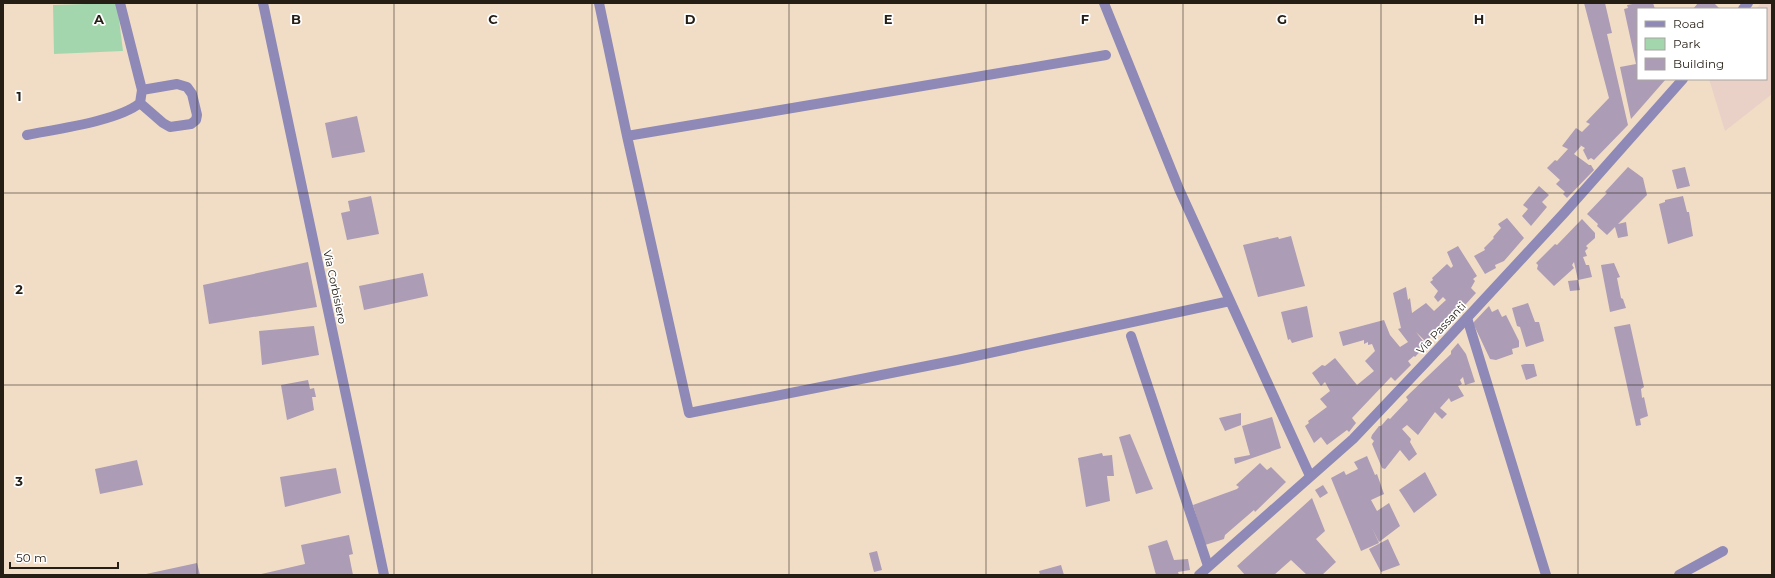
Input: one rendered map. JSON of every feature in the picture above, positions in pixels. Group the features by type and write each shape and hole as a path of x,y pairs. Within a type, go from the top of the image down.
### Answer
{"street":[{"path":"27,135 105,119 134,109 140,103 142,90 120,3"},
{"name":"Via Corbisiero","path":"263,3 384,575"},
{"path":"599,3 689,413 957,360 1230,301"},
{"path":"1104,3 1179,189 1310,476"},
{"path":"627,136 1106,55"},
{"name":"Via Passanti","path":"1199,575 1353,439 1565,212 1682,80"},
{"path":"140,103 163,123 170,127 192,124 196,120 197,115 192,94 187,87 177,84 142,90"},
{"path":"1467,318 1546,575"},
{"path":"1131,336 1208,566"},
{"path":"1678,575 1723,551"}],"shaded area":[{"path":"1761,3 1772,3 1772,94 1725,131 1709,80 1767,80 1767,8 1757,8"}],"green space":[{"path":"117,3 123,51 54,54 53,5"}],"building":[{"path":"1584,3 1605,3 1612,33 1607,34 1628,125 1594,160 1591,158 1588,160 1583,150 1585,148 1580,145 1581,146 1574,154 1591,165 1594,170 1567,198 1563,194 1565,192 1556,184 1560,180 1547,168 1555,160 1557,161 1568,149 1562,146 1576,128 1582,132 1590,124 1586,122 1609,98"},
{"path":"1653,3 1655,8 1637,8 1637,80 1665,80 1631,119 1620,67 1636,64 1624,9 1628,8 1627,5"},
{"path":"1698,3 1714,3 1719,8 1694,8"},
{"path":"357,116 365,152 332,158 325,123"},
{"path":"1628,167 1643,178 1647,195 1618,224 1626,222 1628,236 1618,238 1615,227 1607,235 1587,214 1607,193 1605,192"},
{"path":"1685,167 1690,186 1677,189 1672,170"},
{"path":"1539,186 1549,195 1542,202 1547,207 1531,226 1522,216 1528,209 1523,205"},
{"path":"371,196 379,234 347,240 341,213 350,211 348,201"},
{"path":"1683,196 1687,212 1689,212 1693,236 1668,244 1659,204 1665,202 1665,200"},
{"path":"1507,218 1524,238 1504,261 1495,265 1496,268 1485,274 1474,256 1485,250 1484,248 1501,228 1498,224"},
{"path":"1582,219 1595,233 1595,238 1586,246 1588,248 1585,251 1587,256 1583,257 1586,265 1589,265 1592,277 1578,280 1574,262 1572,265 1574,268 1554,286 1537,269 1538,265 1536,263 1555,244 1557,245"},
{"path":"1291,236 1305,286 1258,297 1243,245 1278,237 1279,239"},
{"path":"1458,246 1477,276 1473,279 1475,281 1471,288 1476,293 1446,326 1443,324 1426,342 1416,332 1426,345 1415,357 1414,356 1408,361 1411,365 1395,381 1391,377 1352,418 1356,423 1349,432 1347,430 1327,445 1321,437 1314,443 1305,426 1309,423 1308,421 1327,407 1320,399 1330,391 1325,382 1321,386 1312,373 1322,365 1325,366 1335,358 1357,385 1374,371 1365,361 1375,351 1372,344 1368,345 1368,342 1364,344 1364,340 1343,346 1339,332 1384,320 1390,335 1400,347 1408,342 1398,329 1401,328 1393,293 1406,287 1408,300 1410,298 1412,313 1426,303 1434,311 1446,300 1443,297 1438,302 1434,297 1438,291 1430,282 1433,280 1432,278 1447,264 1451,268 1453,266 1447,252"},
{"path":"308,262 317,307 209,324 203,285"},
{"path":"1614,263 1620,277 1617,278 1621,298 1623,299 1626,308 1610,312 1601,265"},
{"path":"423,273 428,296 364,310 359,286"},
{"path":"1578,280 1580,290 1570,291 1568,281"},
{"path":"1528,303 1535,322 1539,322 1544,341 1526,347 1520,327 1517,326 1512,308"},
{"path":"1307,306 1313,337 1292,343 1290,339 1288,340 1281,312"},
{"path":"1489,306 1492,312 1498,309 1502,317 1506,315 1519,341 1519,347 1512,349 1513,354 1496,360 1490,359 1473,323"},
{"path":"1630,324 1644,387 1641,389 1642,398 1644,397 1648,416 1640,419 1641,425 1636,426 1614,327"},
{"path":"314,326 319,355 262,365 259,331"},
{"path":"1458,343 1466,354 1475,382 1465,385 1463,377 1460,380 1462,384 1458,386 1464,396 1451,402 1449,398 1440,408 1447,414 1442,419 1435,412 1418,435 1407,425 1402,429 1411,439 1410,442 1417,454 1409,461 1400,450 1385,469 1382,468 1372,444 1374,441 1371,438 1372,435 1379,426 1381,426 1388,418 1390,419 1408,400 1406,397 1451,354 1451,351"},
{"path":"1534,364 1537,376 1526,380 1521,365"},
{"path":"308,380 310,389 314,388 316,397 312,397 314,410 287,420 281,385"},
{"path":"1241,413 1241,425 1225,431 1219,418"},
{"path":"1272,417 1281,448 1235,464 1234,458 1250,455 1242,426"},
{"path":"1130,434 1153,489 1136,494 1119,437"},
{"path":"1102,453 1103,456 1112,455 1114,476 1107,476 1110,501 1086,507 1078,458"},
{"path":"1367,456 1375,475 1377,474 1384,494 1371,500 1377,511 1389,503 1400,526 1379,542 1372,528 1379,543 1361,551 1331,478 1344,471 1346,475 1358,469 1354,462"},
{"path":"137,460 143,485 100,494 95,469"},
{"path":"1260,463 1267,470 1271,467 1286,482 1255,512 1254,510 1225,535 1224,539 1205,545 1193,505 1237,489 1239,487 1236,485"},
{"path":"336,468 341,493 285,507 280,477"},
{"path":"1425,472 1437,495 1414,513 1399,490"},
{"path":"1323,485 1328,493 1320,498 1315,490"},
{"path":"1312,498 1325,531 1316,539 1336,562 1322,575 1307,575 1291,560 1274,575 1245,575 1237,566"},
{"path":"349,535 353,554 349,555 353,575 257,575 305,564 301,545"},
{"path":"1388,539 1400,565 1381,572 1369,549"},
{"path":"1167,540 1174,560 1188,559 1190,570 1178,572 1179,575 1156,575 1148,546"},
{"path":"877,551 882,570 874,572 869,553"},
{"path":"197,563 200,575 146,575 146,574"},
{"path":"1061,565 1064,575 1040,575 1039,571"}]}
